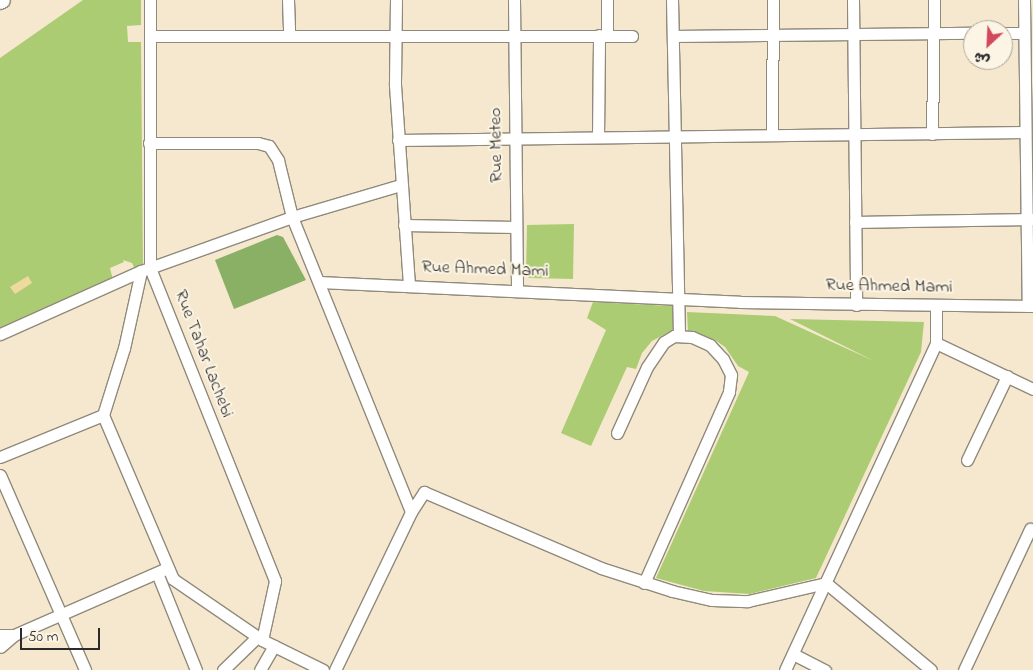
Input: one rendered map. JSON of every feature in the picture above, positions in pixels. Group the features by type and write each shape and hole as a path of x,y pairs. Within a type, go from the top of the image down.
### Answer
{"street":[{"name":"Rue Tahar Lachebi","path":"150,0 146,270 274,580 258,640"},
{"path":"288,0 288,35"},
{"path":"396,0 398,140 409,285"},
{"name":"Rue Meteo","path":"514,0 512,35 517,290"},
{"path":"598,137 603,35 607,0"},
{"path":"672,0 680,299 679,335"},
{"path":"772,135 773,0"},
{"path":"854,0 856,304"},
{"path":"932,134 934,0"},
{"path":"1024,0 1024,33 1029,59 1025,132 1030,219 1031,306"},
{"path":"673,36 963,33"},
{"path":"1013,33 1024,33"},
{"path":"150,36 632,36"},
{"path":"398,140 515,140 598,137 676,138 1025,132"},
{"path":"149,144 258,143 269,146 278,160 292,217 411,512"},
{"path":"0,334 146,270 292,217 401,185"},
{"path":"855,222 1030,219"},
{"path":"404,225 516,227"},
{"path":"146,270 124,348 102,415 162,571 196,670"},
{"name":"Rue Ahmed Mami","path":"319,282 680,299 1031,306"},
{"path":"785,670 936,343 936,304"},
{"path":"617,433 655,354 664,342 679,335 692,337 710,345 727,367 731,375 730,384 644,583"},
{"path":"936,343 1033,388"},
{"path":"966,460 1007,376"},
{"path":"0,457 102,415"},
{"path":"0,475 85,670"},
{"path":"335,670 411,512 424,492 546,546 644,583 712,600 748,602 826,583"},
{"path":"964,670 1030,529"},
{"path":"162,571 184,589 258,640 323,670"},
{"path":"0,635 14,634 162,571"},
{"path":"826,583 931,670"},
{"path":"0,647 14,634"},
{"path":"223,670 258,640"},
{"path":"260,670 274,646"},
{"path":"793,654 825,670"}],"green space":[{"path":"83,0 141,0 141,25 127,26 128,42 141,42 143,268 136,271 132,263 123,260 124,262 110,268 113,280 0,329 0,58"},
{"path":"574,224 573,279 529,278 526,274 527,225"},
{"path":"277,235 283,237 306,280 234,309 215,260"},
{"path":"593,302 673,306 673,330 652,341 642,353 636,369 627,367 591,446 561,433 606,330 587,318"},
{"path":"687,312 775,316 874,361 790,319 924,322 921,352 816,578 750,594 704,591 656,578 749,372 738,366 725,347 715,340 688,332"}],"sand":[{"path":"28,276 32,283 15,294 10,287"}]}
